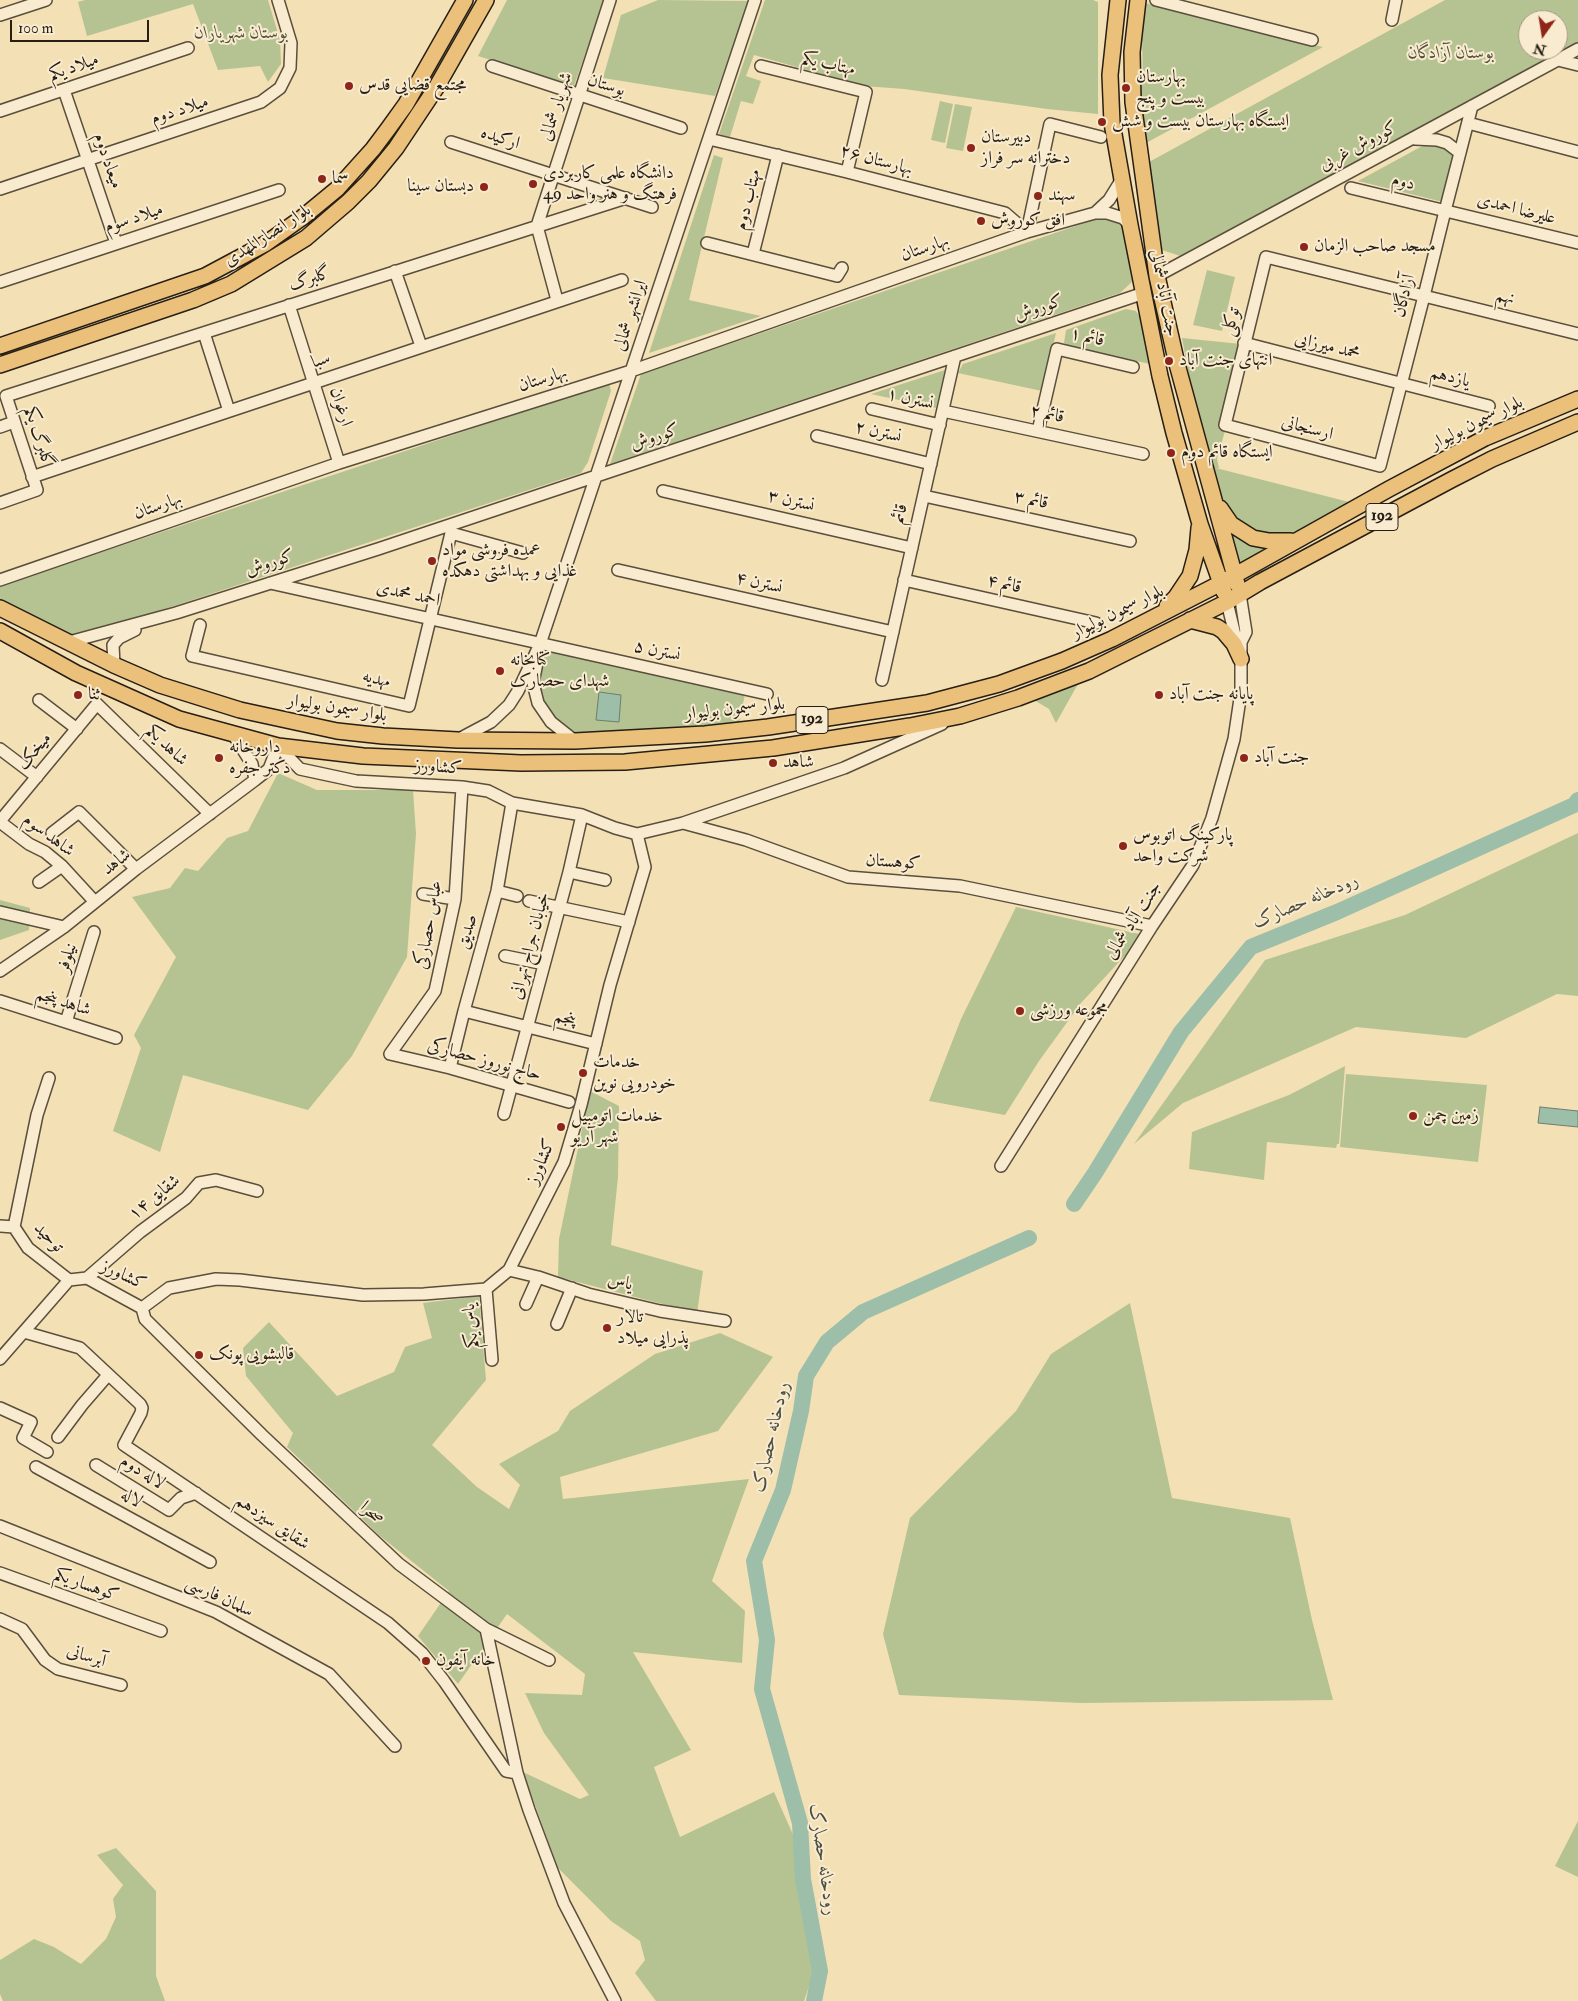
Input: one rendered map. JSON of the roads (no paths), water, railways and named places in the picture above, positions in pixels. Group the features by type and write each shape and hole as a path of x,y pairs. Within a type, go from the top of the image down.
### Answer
{"main road":[{"name":"بلوار انصارالمهدی","path":"0,346 205,276 265,244 303,217 337,189 383,136 406,104 465,0"},
{"name":"بلوار انصارالمهدی","path":"0,365 193,300 231,284 306,238 353,197 396,148 436,88 486,0"},
{"name":"جنت آباد شمالی","path":"1118,0 1110,75 1112,123 1160,376 1200,524 1227,579 1240,594"},
{"name":"جنت آباد شمالی","path":"1138,0 1132,52 1133,102 1157,276 1177,364 1215,500 1227,579 1227,602"},
{"name":"بلوار سیمون بولیوار","path":"0,608 114,665 160,685 283,720 337,731 383,736 458,740 575,741 705,734 768,727 927,703 999,684 1062,661 1112,639 1227,579 1485,438 1578,399"},
{"name":"192","path":"0,631 76,673 179,719 278,746 332,754 388,758 522,763 625,762 773,748 960,716 1018,698 1088,671 1227,602 1484,464 1578,422"},
{"path":"1215,500 1225,517 1232,524 1253,538 1269,541 1294,541"},
{"path":"1157,614 1176,598 1190,576 1197,550 1200,524"},
{"path":"1190,620 1218,627 1234,644 1241,659"}],"street":[{"path":"0,15 46,0"},
{"name":"میلاد دوم","path":"0,190 261,102 280,88 290,68 291,43 278,0"},
{"name":"ایرانشهر شمالی","path":"540,644 755,0"},
{"path":"1156,0 1205,6 1312,40"},
{"path":"1392,20 1396,0"},
{"name":"شهریار شمالی","path":"537,226 610,1"},
{"name":"میلاد یکم","path":"0,111 188,48"},
{"path":"1558,60 1578,66"},
{"name":"کوروش غربی","path":"1157,276 1558,60"},
{"name":"بوستان","path":"492,66 681,128"},
{"name":"مهتاب یکم","path":"760,66 866,92 847,172"},
{"name":"میعاد دوم","path":"64,90 116,244"},
{"name":"آزادگان","path":"1380,466 1472,106"},
{"path":"1468,123 1578,152"},
{"path":"1027,232 1050,124 1100,137"},
{"path":"1411,140 1426,138 1437,140 1447,143 1460,153"},
{"name":"بهارستان ۲۶","path":"708,139 847,172 1004,213 1027,232"},
{"name":"ارکیده","path":"451,142 652,207"},
{"name":"مهتاب دوم","path":"753,254 778,155"},
{"path":"1096,213 1109,200 1122,179"},
{"name":"دوم","path":"1351,188 1445,211"},
{"name":"میلاد سوم","path":"0,282 278,190"},
{"name":"گلبرگ","path":"6,396 626,198"},
{"name":"علیرضا احمدی","path":"1445,211 1578,243"},
{"name":"بهارستان","path":"0,580 339,463 631,371 1027,232 1096,213 1107,213 1123,218 1130,225"},
{"path":"537,226 557,300"},
{"name":"مهتاب دوم","path":"707,243 837,276 842,268"},
{"name":"نهم","path":"1266,257 1578,334"},
{"name":"توکلی","path":"1225,425 1266,257"},
{"path":"395,272 422,346"},
{"name":"سبا","path":"32,477 557,300 622,280"},
{"name":"کوروش","path":"176,613 596,477 1144,293"},
{"name":"ارغوان","path":"289,306 339,463"},
{"path":"204,332 229,410"},
{"name":"محمد میرزایی","path":"1244,344 1401,384"},
{"name":"قائم ۱","path":"1038,432 1057,349 1133,367"},
{"name":"قائم","path":"882,680 955,356"},
{"name":"یازدهم","path":"1401,384 1489,406"},
{"name":"گلبرگ یکم","path":"0,503 37,490 6,396"},
{"name":"نسترن ۱","path":"872,409 940,425"},
{"name":"قائم ۲","path":"943,411 1143,454"},
{"path":"0,427 14,422"},
{"name":"ارسنجانی","path":"1225,425 1380,466"},
{"name":"نسترن ۲","path":"818,436 931,464"},
{"name":"نسترن ۳","path":"663,491 912,548"},
{"name":"قائم ۳","path":"924,496 1130,541"},
{"name":"مهدیه","path":"200,625 192,656 409,706 451,533 524,553"},
{"name":"نسترن ۴","path":"618,570 892,632"},
{"name":"قائم ۴","path":"904,580 1096,624"},
{"name":"احمد محمدی","path":"268,583 540,644"},
{"name":"جنت آباد شمالی","path":"1001,1166 1152,926 1193,865 1212,818 1234,739 1240,692 1242,642 1246,632 1240,594"},
{"name":"جنت آباد شمالی","path":"1227,602 1235,635 1242,642"},
{"path":"68,642 176,613"},
{"path":"114,665 113,645 119,638 176,613"},
{"path":"458,740 491,722 509,705 518,691 540,644"},
{"path":"540,644 533,684 538,703 551,722 575,741"},
{"name":"نسترن ۵","path":"540,644 767,694"},
{"path":"39,700 77,729"},
{"name":"میخک","path":"0,822 97,704"},
{"name":"شاهد یکم","path":"97,704 210,814"},
{"path":"683,823 844,768 960,716"},
{"path":"233,734 252,764 255,780"},
{"name":"شاهد","path":"0,971 64,927 136,869 269,769 278,746"},
{"name":"کشاورز","path":"69,1280 86,1278 142,1308 169,1288 216,1280 240,1280 363,1295 424,1294 486,1289 509,1270 564,1162 610,985 645,867 637,834 615,828 582,814 512,803 488,791 462,786 356,780 300,768 278,746"},
{"path":"0,749 37,777"},
{"name":"عباس حصارکی","path":"390,1054 435,991 455,899 462,786"},
{"name":"صدیق","path":"450,1068 497,891 512,803"},
{"path":"52,833 79,812 136,869"},
{"name":"خیابان جراح تهرانی","path":"504,1114 569,872 582,814"},
{"name":"شاهد سوم","path":"0,822 29,844 45,852 62,866 95,902"},
{"name":"کوهستان","path":"637,834 683,823 746,840 848,877 960,886 1152,926"},
{"path":"39,882 62,866"},
{"path":"569,872 605,880"},
{"path":"497,891 517,896"},
{"path":"423,894 455,899"},
{"path":"529,901 629,922"},
{"path":"0,912 64,927"},
{"name":"نیلوفر","path":"66,1022 94,932"},
{"path":"505,956 544,964"},
{"name":"شاهد پنجم","path":"0,1001 116,1038"},
{"name":"پنجم","path":"464,1011 596,1044"},
{"name":"حاج نوروز حصارکی","path":"390,1054 450,1068 569,1102"},
{"path":"14,1228 38,1115 49,1078"},
{"name":"شقایق ۱۴","path":"86,1278 140,1232 186,1198 200,1183 216,1180 257,1191"},
{"name":"توحید","path":"0,1226 14,1228 28,1248 69,1280"},
{"name":"یاس","path":"509,1270 660,1311 724,1321"},
{"path":"526,1304 538,1277"},
{"path":"0,1359 69,1280"},
{"path":"557,1324 572,1288"},
{"name":"یاس یکم","path":"486,1289 492,1360"},
{"name":"صحرا","path":"142,1308 145,1319 151,1326 262,1435 399,1564 486,1629 549,1660"},
{"name":"شقایق سیزدهم","path":"24,1332 80,1348 140,1404 142,1408 124,1444 388,1623 422,1653 444,1680 506,1771 517,1773"},
{"path":"58,1437 108,1375"},
{"path":"0,1408 31,1422 23,1438 47,1452"},
{"name":"لاله دوم","path":"96,1465 170,1510 181,1498 196,1493"},
{"name":"لاله","path":"36,1467 210,1562"},
{"name":"سلمان فارسی","path":"0,1526 216,1612 329,1674 395,1746"},
{"name":"کوهسار یکم","path":"0,1573 161,1631"},
{"name":"آبرسانی","path":"0,1619 22,1629 45,1660 58,1669 120,1685"},
{"path":"486,1629 517,1773 529,1810 564,1903 615,2001"}],"waterway":[{"name":"رودخانه حصارک","path":"1074,1204 1181,1032 1251,947 1337,912 1574,805 1578,800"},
{"name":"رودخانه حصارک","path":"814,2001 820,1971 803,1879 800,1823 762,1689 767,1640 754,1561 783,1490 801,1411 806,1376 827,1342 863,1312 1029,1238"}],"place":[{"name":"مجتمع قضایی قدس","path":"349,86"},
{"name":"بهارستان بیست و پنج","path":"1126,88"},
{"name":"ایستگاه بهارستان بیست و شش","path":"1102,122"},
{"name":"دبیرستان دخترانه سر فراز","path":"971,148"},
{"name":"سما","path":"322,179"},
{"name":"دانشگاه علمی کاربردی فرهتگ و هنر واحد 49","path":"533,184"},
{"name":"دبستان سینا","path":"484,187"},
{"name":"سهند","path":"1038,196"},
{"name":"افق کوروش","path":"981,221"},
{"name":"مسجد صاحب الزمان","path":"1304,247"},
{"name":"انتهای جنت آباد","path":"1169,361"},
{"name":"ایستگاه قائم دوم","path":"1171,453"},
{"name":"عمده فروشی مواد غذایی و بهداشتی دهکده","path":"432,561"},
{"name":"کتابخانه شهدای حصارک","path":"500,671"},
{"name":"ثنا","path":"78,695"},
{"name":"پایانه جنت آباد","path":"1159,695"},
{"name":"داروخانه دکتر جفره","path":"219,758"},
{"name":"جنت آباد","path":"1244,758"},
{"name":"شاهد","path":"773,763"},
{"name":"پارکینگ اتوبوس شرکت واحد","path":"1123,846"},
{"name":"مجموعه ورزشی","path":"1020,1011"},
{"name":"خدمات خودرویی نوین","path":"583,1073"},
{"name":"زمین چمن","path":"1413,1116"},
{"name":"خدمات اتومبیل شهر آریو","path":"561,1127"},
{"name":"تالار پذرایی میلاد","path":"607,1328"},
{"name":"قالبشویی پونک","path":"199,1355"},
{"name":"خانه آیفون","path":"426,1661"}],"park label":[{"name":"بوستان شهریاران","path":"241,34"},
{"name":"بوستان آزادگان","path":"1451,54"}]}
